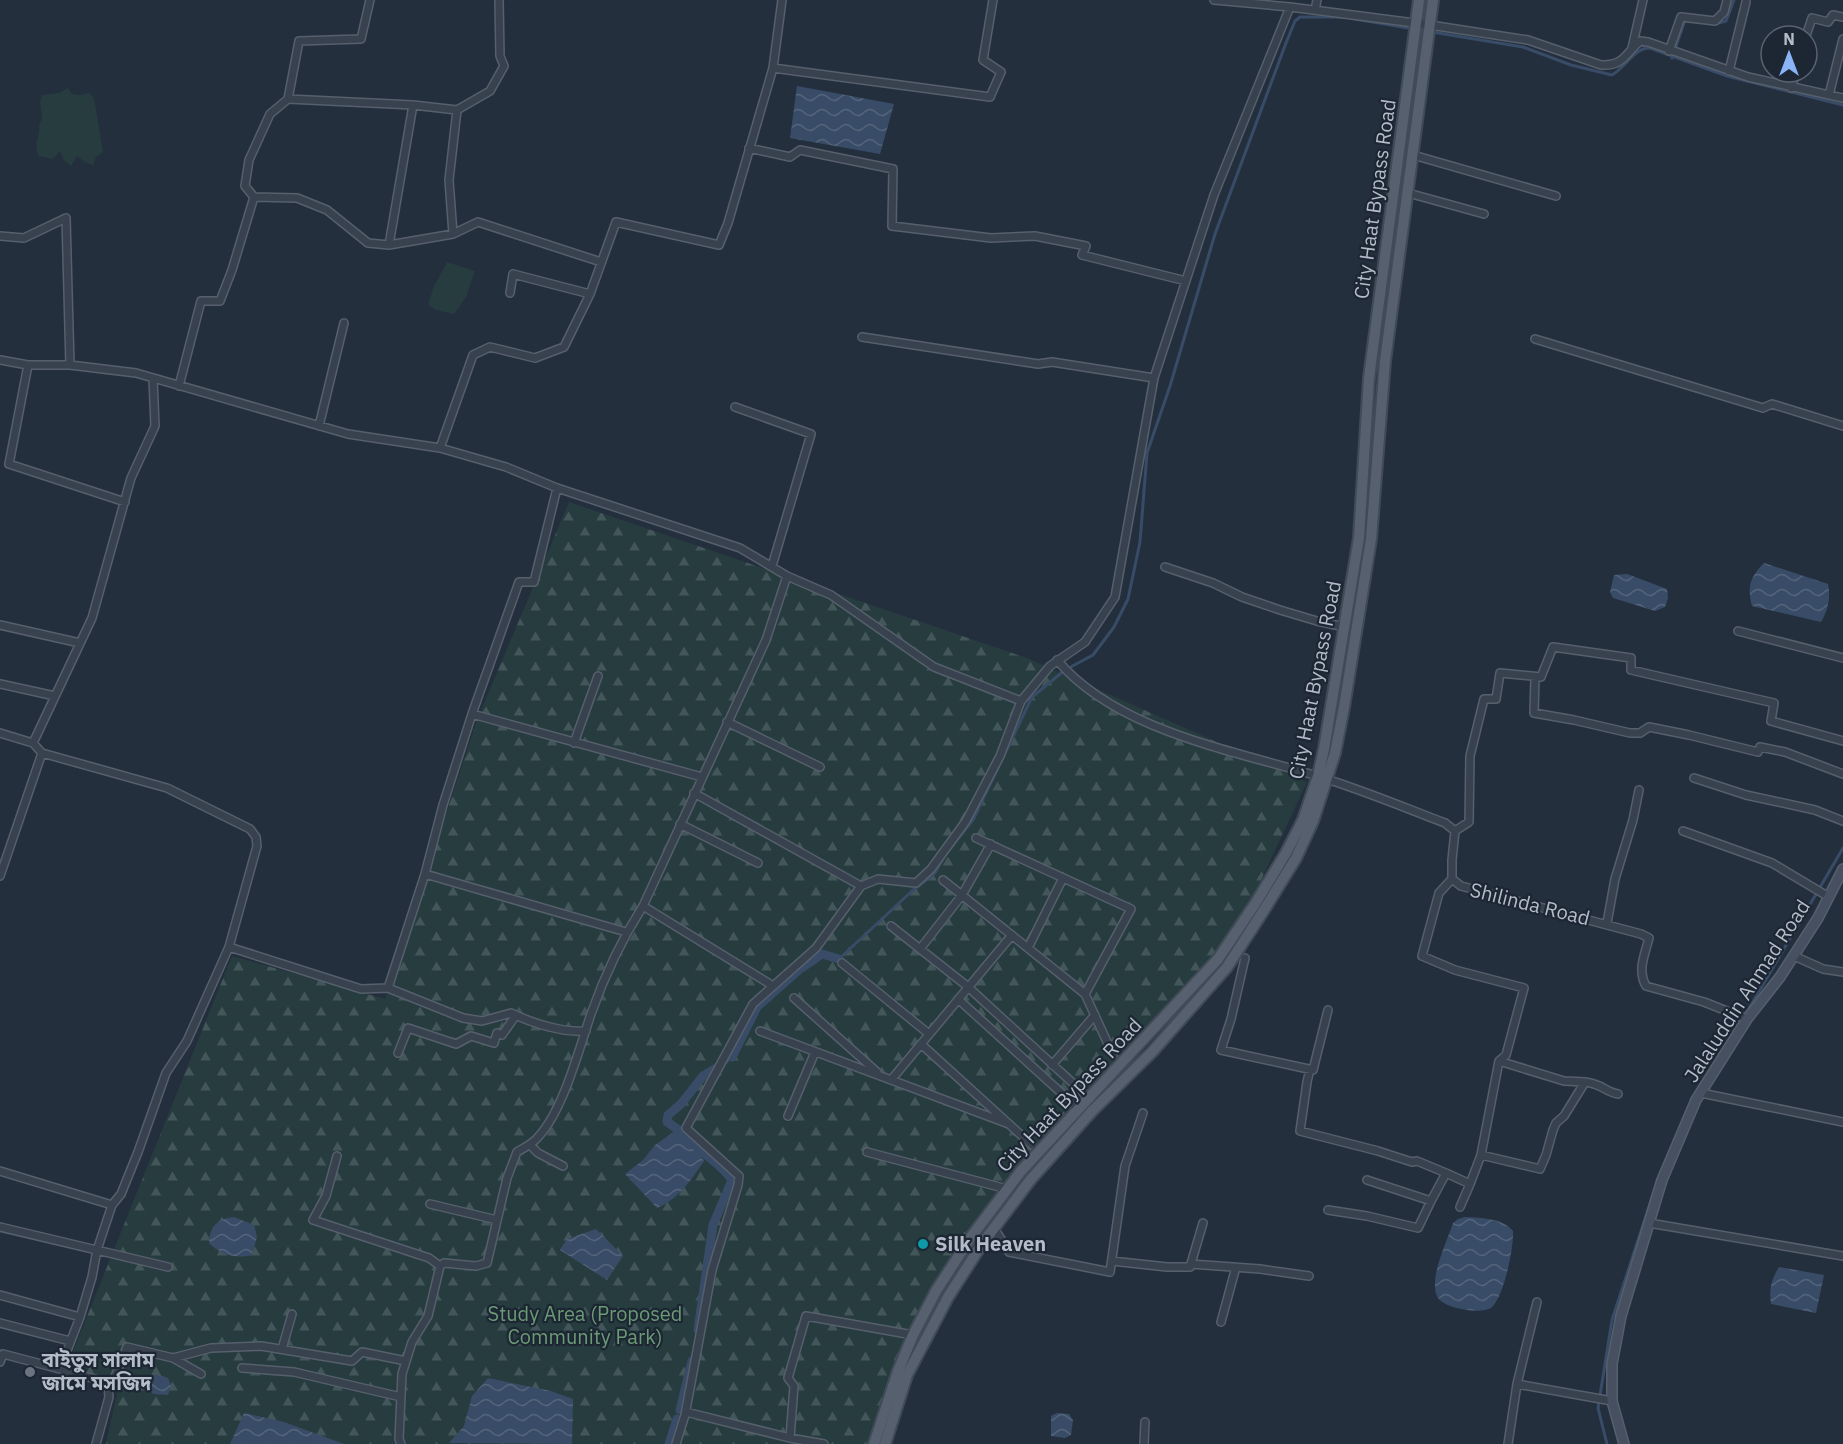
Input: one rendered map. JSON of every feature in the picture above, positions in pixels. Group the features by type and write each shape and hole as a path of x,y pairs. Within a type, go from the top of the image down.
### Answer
{"main road":[{"name":"City Haat Bypass Road","path":"874,1444 898,1371 913,1335 970,1237 1021,1171 1218,959 1286,853 1323,778 1359,538 1369,378 1419,0"},
{"name":"City Haat Bypass Road","path":"885,1444 907,1375 926,1336 948,1297 994,1228 1031,1179 1092,1111 1152,1052 1227,967 1296,858 1313,821 1344,707 1371,539 1385,361 1433,0"}],"street":[{"path":"370,0 361,39 299,41 288,99 270,114 249,160 245,186 254,197 297,198 327,210 368,243 389,245 453,234 478,222 601,262"},
{"path":"288,99 413,105 457,110 489,91 504,66 500,56 499,0"},
{"path":"440,448 473,355 490,346 535,358 564,347 590,294 616,222 719,245 728,223 772,68 782,0"},
{"path":"772,68 990,98 1001,72 983,60 993,0"},
{"path":"1214,0 1315,10 1528,40 1601,66 1613,65 1622,61 1640,41 1647,42 1729,71 1791,88 1843,98"},
{"path":"1315,10 1317,0"},
{"path":"1632,48 1643,0"},
{"path":"1670,51 1681,17 1715,21 1724,12 1727,0"},
{"path":"1729,71 1746,2"},
{"path":"676,1444 686,1412 712,1270 739,1176 686,1128 753,1004 816,948 861,886 878,879 916,883 931,869 966,821 1000,756 1021,701 1059,662 1085,642 1114,597 1154,378 1214,195 1290,7"},
{"path":"1810,24 1812,18 1828,22 1833,15 1843,17"},
{"path":"1829,95 1843,39"},
{"path":"1791,88 1792,84"},
{"path":"389,245 413,105"},
{"path":"453,234 449,180 457,110"},
{"path":"749,148 790,158 800,150 893,169 892,226 992,238 1035,236 1063,241 1086,246 1082,255 1186,281"},
{"path":"1413,155 1556,196"},
{"path":"1408,193 1484,214"},
{"path":"179,386 201,301 220,301 254,197"},
{"path":"0,236 24,238 66,218 70,365"},
{"path":"510,293 513,274 590,294"},
{"path":"319,426 344,323"},
{"path":"862,336 1038,364 1052,362 1154,378"},
{"path":"1535,339 1763,408 1772,404 1843,426"},
{"path":"0,360 28,365 70,365 136,373 348,434 440,448 506,467 557,488 740,548 787,576 831,595 934,667 1021,701"},
{"path":"28,365 9,464 125,502"},
{"path":"33,742 92,618 131,478 155,426 153,378"},
{"path":"735,407 811,434 772,566"},
{"path":"388,988 425,874 442,805 519,582 534,582 557,488"},
{"path":"1165,567 1213,583 1242,597 1280,610 1345,627"},
{"path":"401,1444 399,1439 402,1374 412,1342 428,1316 440,1266 444,1263 476,1266 487,1263 507,1178 517,1152 530,1145 540,1135 558,1105 592,1013 626,932 643,906 766,640 787,576"},
{"path":"0,625 80,643"},
{"path":"1738,631 1843,657"},
{"path":"1059,662 1093,693 1141,719 1194,742 1323,778 1446,823 1455,831 1468,822 1470,756 1484,699 1497,699 1500,673 1541,677 1553,647 1631,658 1631,670 1773,703 1771,721 1843,741"},
{"path":"574,743 598,676"},
{"path":"1535,678 1533,713 1574,720 1630,734 1640,733 1649,727 1758,752 1760,747 1785,752 1843,774"},
{"path":"0,684 55,696"},
{"path":"472,714 702,777"},
{"path":"727,722 820,767"},
{"path":"0,733 33,742 42,753 167,788 250,829 256,837 257,846 229,947 187,1041 166,1073 130,1173 121,1194 112,1205 97,1250 80,1317 60,1369"},
{"path":"0,876 42,753"},
{"path":"1694,778 1746,795 1815,810 1843,821"},
{"path":"1607,923 1615,879 1633,820 1639,790"},
{"path":"694,793 861,886"},
{"path":"680,824 758,863"},
{"name":"Shilinda Road","path":"1455,831 1452,879 1461,886 1607,923 1649,938 1641,969 1641,978 1646,986 1704,1002 1747,1019"},
{"path":"1683,831 1772,864 1829,897"},
{"path":"976,838 1131,909 1085,994"},
{"path":"920,949 962,896 991,844"},
{"name":"Jalaluddin Ahmad Road","path":"1624,1444 1612,1401 1612,1364 1621,1316 1662,1180 1701,1093 1747,1019 1780,978 1794,956 1818,918 1843,869"},
{"path":"425,874 626,932"},
{"path":"1028,948 1063,878"},
{"path":"1452,879 1439,893 1422,956 1455,970 1524,988 1506,1055 1499,1061 1481,1155 1460,1207"},
{"path":"943,880 1085,994 1113,1054"},
{"path":"643,906 773,986"},
{"path":"891,926 968,987 1089,1098"},
{"path":"891,1080 1012,935"},
{"path":"229,947 361,989 388,988 463,1018 482,1021 511,1012 526,1021 557,1027 569,1033 586,1031"},
{"path":"1794,956 1823,969 1843,972"},
{"path":"1245,958 1231,1019 1221,1050 1310,1069"},
{"path":"842,963 929,1034"},
{"path":"794,998 881,1076"},
{"path":"958,999 1079,1109"},
{"path":"1328,1010 1312,1070 1310,1069 1306,1082 1299,1131 1412,1162 1417,1161 1470,1184"},
{"path":"398,1053 408,1028 456,1044 471,1036 494,1043 497,1034 502,1035 516,1015"},
{"path":"1052,1065 1095,1016"},
{"path":"760,1031 1009,1124"},
{"path":"921,1044 1032,1145"},
{"path":"788,1116 815,1052"},
{"path":"1499,1061 1564,1081 1603,1086 1609,1093 1618,1094"},
{"path":"1481,1155 1540,1169 1556,1123 1564,1116 1585,1082"},
{"path":"1701,1093 1843,1122"},
{"path":"994,1228 1008,1252 1110,1272 1125,1166 1143,1113"},
{"path":"530,1145 538,1154 563,1166"},
{"path":"867,1152 1007,1189"},
{"path":"337,1156 326,1196 313,1220 429,1258 440,1266"},
{"path":"0,1172 112,1205"},
{"path":"1328,1210 1418,1228 1446,1173"},
{"path":"1367,1180 1431,1201"},
{"path":"430,1204 497,1220"},
{"path":"1112,1261 1190,1267 1203,1223"},
{"path":"1649,1223 1843,1256"},
{"path":"0,1227 168,1267"},
{"path":"1191,1264 1309,1276"},
{"path":"1221,1322 1236,1267"},
{"path":"0,1295 80,1317"},
{"path":"1508,1444 1517,1384 1537,1302"},
{"path":"282,1349 292,1314"},
{"path":"790,1438 794,1386 788,1378 807,1316 913,1335"},
{"path":"0,1323 70,1341"},
{"path":"173,1358 211,1348 261,1346 352,1361 362,1352 406,1361"},
{"path":"109,1392 127,1347 173,1358 201,1374"},
{"path":"0,1362 3,1354 102,1381 108,1386 109,1397 96,1444"},
{"path":"242,1368 294,1372 400,1397"},
{"path":"1517,1384 1612,1401"},
{"path":"686,1412 790,1438 824,1444"},
{"path":"1144,1444 1145,1422"}],"green space":[{"path":"68,88 72,94 89,93 94,98 103,152 96,157 93,165 77,156 71,166 64,160 60,151 53,159 39,156 37,151 36,143 42,119 40,101 42,95 59,93"},
{"path":"447,262 475,271 466,297 454,314 436,310 428,305 434,286"},
{"name":"Study Area (Proposed Community Park)","path":"569,502 1027,658 1307,782 1240,925 1120,1063 1018,1174 915,1323 871,1444 106,1444 119,1384 68,1364 232,956 385,999 477,720"}],"water":[{"path":"797,86 894,104 880,154 790,138"},
{"path":"1764,563 1828,584 1828,603 1821,622 1752,606 1751,583"},
{"path":"1627,574 1667,589 1668,598 1665,607 1655,611 1613,598 1610,592 1614,575"},
{"path":"675,1131 689,1139 704,1161 672,1200 657,1208 625,1174 643,1160 655,1145"},
{"path":"234,1217 254,1225 257,1237 252,1255 229,1255 209,1243 211,1232 216,1224"},
{"path":"1465,1217 1498,1221 1513,1231 1510,1259 1500,1293 1492,1307 1481,1311 1449,1306 1438,1298 1436,1293 1435,1279 1441,1254 1453,1223"},
{"path":"596,1229 623,1256 607,1280 560,1250 567,1239"},
{"path":"1779,1267 1824,1275 1816,1313 1771,1304 1771,1285"},
{"path":"149,1375 168,1378 171,1386 168,1395 154,1394 145,1388"},
{"path":"488,1378 551,1391 573,1399 572,1444 449,1443 464,1426 472,1396"},
{"path":"244,1413 284,1422 344,1444 230,1444"},
{"path":"1057,1413 1069,1414 1073,1420 1071,1435 1065,1438 1051,1436 1051,1416"}],"waterway":[{"path":"1715,24 1726,21 1734,0"},
{"path":"839,959 912,891 935,873 945,855 973,820 1032,697 1065,670 1093,655 1114,627 1128,599 1140,542 1147,453 1170,386 1215,234 1286,43 1295,21 1300,17 1346,17"},
{"path":"1355,19 1426,31"},
{"path":"1672,58 1685,20"},
{"path":"1432,32 1523,47 1571,65 1612,75 1635,54 1650,48 1727,76 1843,105"},
{"path":"1744,1017 1843,848"},
{"path":"732,1057 757,1007 800,969 822,954 839,959"},
{"path":"725,1063 732,1057"},
{"path":"698,1330 713,1225 732,1180 720,1166 667,1122 668,1115 681,1104 703,1076 720,1066"},
{"path":"1607,1444 1598,1408 1612,1320 1658,1179"},
{"path":"680,1410 692,1361"},
{"path":"669,1444 677,1419"}],"place":[{"name":"Silk Heaven","path":"923,1244"},
{"name":"বাইতুস সালাম জামে মসজিদ","path":"30,1372"}]}
